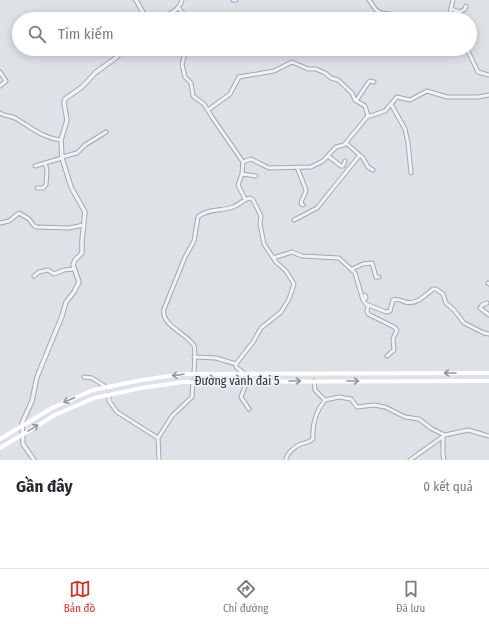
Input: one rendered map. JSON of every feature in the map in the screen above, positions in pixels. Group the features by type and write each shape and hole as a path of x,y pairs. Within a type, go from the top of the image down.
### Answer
{"main road":[{"name":"Đường vành đai 5","path":"0,440 52,408 93,390 142,380 183,374 489,373"},
{"name":"Đường vành đai 5","path":"0,448 55,415 94,398 141,388 183,382 489,381"}],"street":[{"path":"170,12 179,8 182,0"},
{"path":"369,0 376,10 379,12"},
{"path":"450,12 452,0"},
{"path":"137,1 142,12"},
{"path":"451,9 460,12 466,6"},
{"path":"179,8 182,12"},
{"path":"34,460 23,444 22,426 32,401 37,378 62,316 66,302 74,292 79,282 73,265 75,260 82,253 85,216 84,209 71,187 62,158 61,140 67,120 64,101 82,87 95,73 118,56"},
{"path":"184,56 182,62 184,75 191,83 193,96 203,102 243,162 242,174 238,185 245,199"},
{"path":"470,56 478,72 489,75"},
{"path":"208,110 230,94 239,77 274,71 292,62 308,69 316,69 325,73 331,78 338,80 352,93 356,101 365,106 368,116"},
{"path":"0,72 6,81 0,86"},
{"path":"356,101 368,83 370,81 374,82"},
{"path":"243,162 251,159 269,168 311,167 323,161 336,147 342,146 346,143 368,116 385,111 397,97 410,100 427,91 447,97 478,97 489,95"},
{"path":"391,104 405,129 411,173"},
{"path":"0,112 3,115 14,117 48,138 61,140"},
{"path":"35,166 78,153 87,144 106,132"},
{"path":"346,143 363,158 368,167 373,170"},
{"path":"328,156 341,166 343,166 345,161"},
{"path":"294,220 317,208 359,156"},
{"path":"37,188 43,188 46,185 47,170 45,163"},
{"path":"297,167 306,190 301,200 301,204 303,205"},
{"path":"242,174 256,176"},
{"path":"194,374 194,345 167,320 163,315 164,309 185,257 194,241 198,217 203,214 233,207 245,199 252,198 261,216 260,224 264,241 273,258 286,271 294,282 290,297 278,315 261,328 253,342 236,364"},
{"path":"0,223 9,221 19,213 29,219 37,228 69,228 84,225"},
{"path":"273,258 292,252 302,256 334,257 341,259 356,275 363,300 368,306 381,311 388,312 393,300 397,299 414,303 433,289 436,289 444,294 446,303 464,323 489,334"},
{"path":"352,270 363,264 372,263 376,277 379,277"},
{"path":"34,276 38,272 48,270 54,274 64,270 74,269"},
{"path":"363,300 366,298 365,295"},
{"path":"487,303 482,304 480,308 489,315"},
{"path":"368,306 366,311 368,314 397,330 393,337 394,350 387,356"},
{"path":"194,358 216,358 236,364 236,367 245,374"},
{"path":"84,377 92,378 106,387"},
{"path":"247,381 241,397 249,409"},
{"path":"314,381 315,390 325,400"},
{"path":"160,460 158,438 174,414 192,397 193,382"},
{"path":"109,395 109,401 117,412 158,438"},
{"path":"286,460 287,456 296,446 313,439 314,424 317,412 325,400 339,397 351,399 357,407 374,405 385,407 406,417 419,419 432,429 444,435"},
{"path":"410,460 444,435 468,430 489,436"},
{"path":"444,435 444,460"}]}
